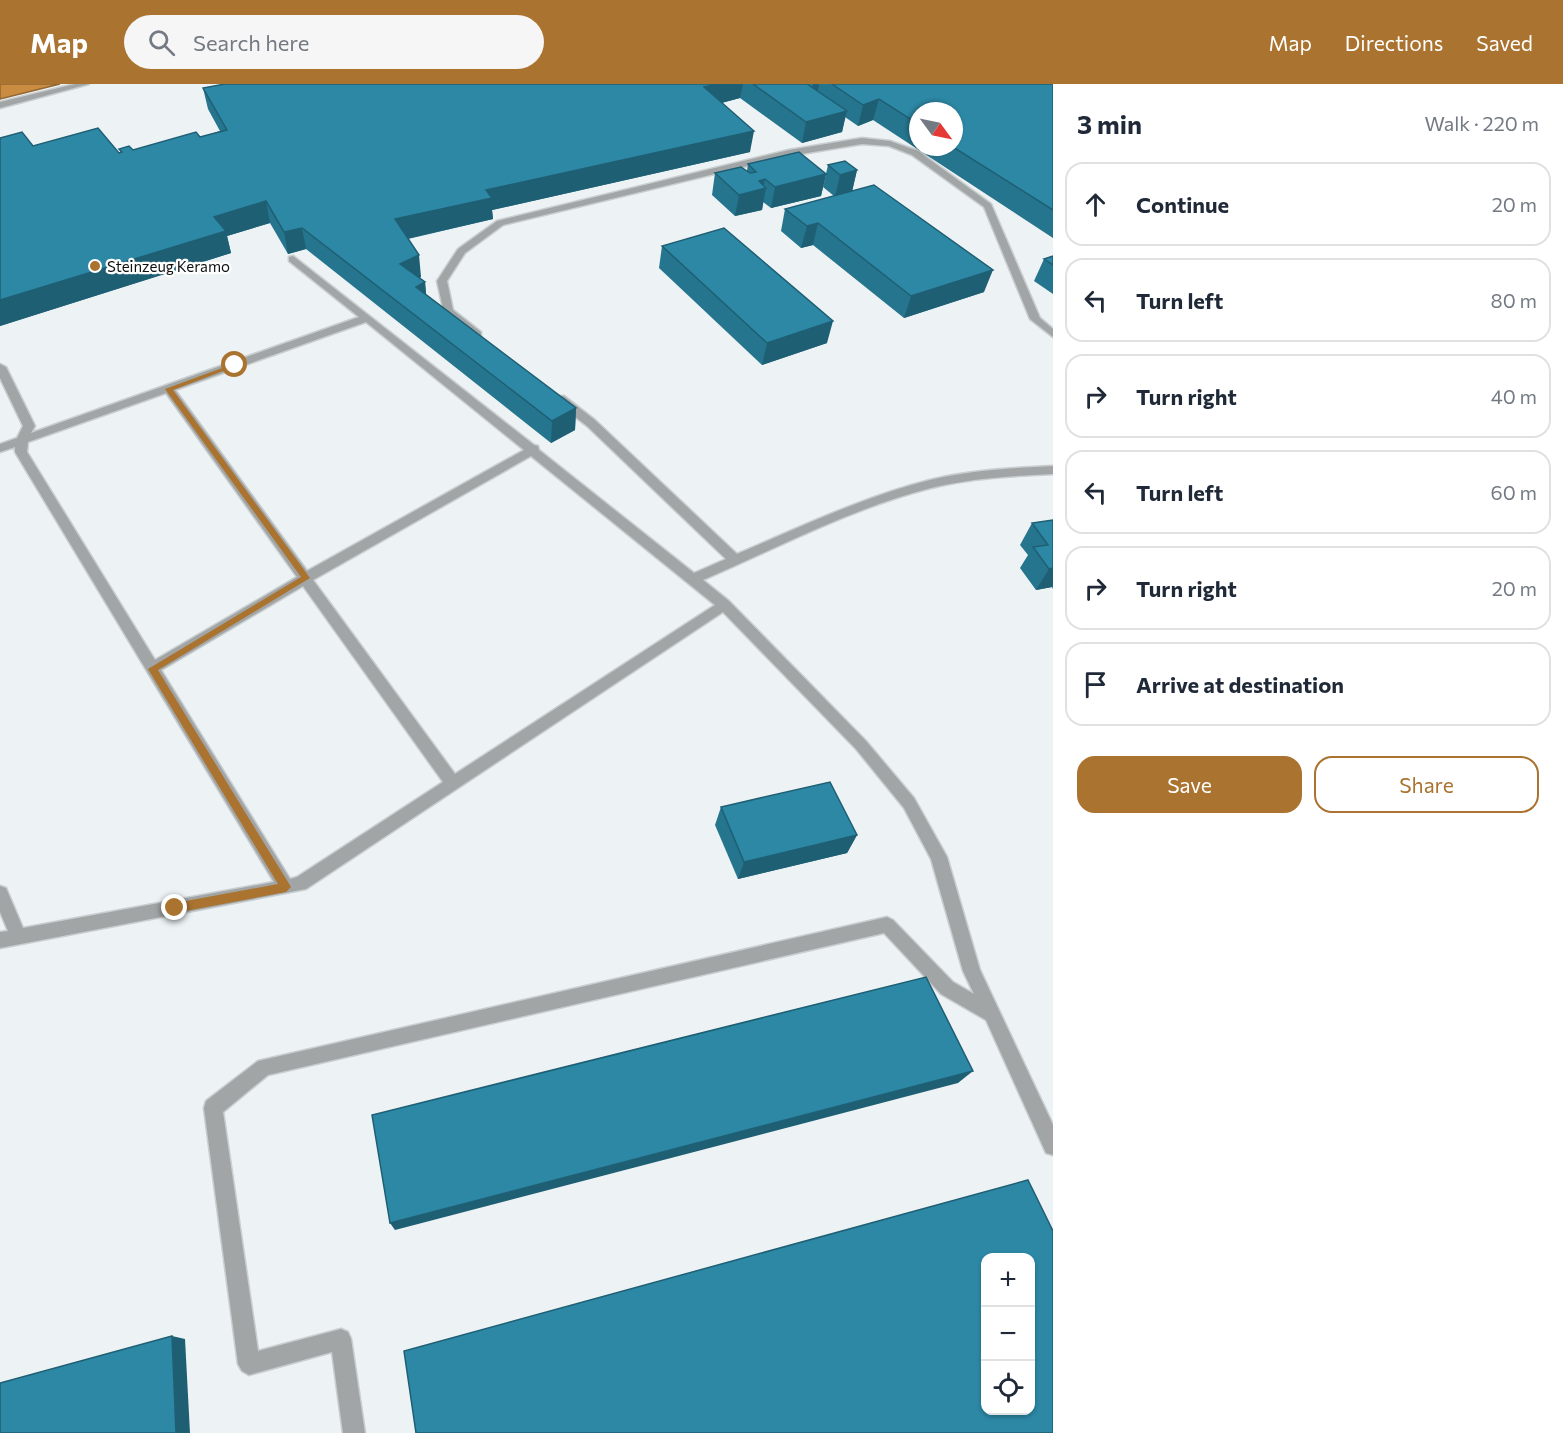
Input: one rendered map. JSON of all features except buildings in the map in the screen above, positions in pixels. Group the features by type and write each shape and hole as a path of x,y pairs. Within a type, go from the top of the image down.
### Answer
{"lane":[{"path":"0,105 85,84"},
{"path":"484,339 448,311 442,281 460,251 500,224 789,153 862,141 890,144 915,153 958,182 987,206 1035,319 1053,334"},
{"path":"293,259 534,449 724,605 861,745 909,803 939,856 972,970 1053,1146"},
{"path":"0,448 368,318"},
{"path":"0,367 29,426 22,439 21,452 286,887"},
{"path":"169,389 453,784"},
{"path":"555,395 591,423 736,561"},
{"path":"153,669 306,578 534,449"},
{"path":"693,579 821,523 915,488 997,473 1053,470"},
{"path":"0,940 300,884 724,605"},
{"path":"0,893 19,937"},
{"path":"354,1433 341,1339 249,1364 213,1108 264,1067 887,925 947,988 992,1014"}],"shaded area":[{"path":"0,84 60,84 0,99"}],"place":[{"name":"Steinzeug Keramo","path":"95,266"}],"route":[{"path":"175,908 286,887 153,669 306,578 169,389 235,365"}]}
